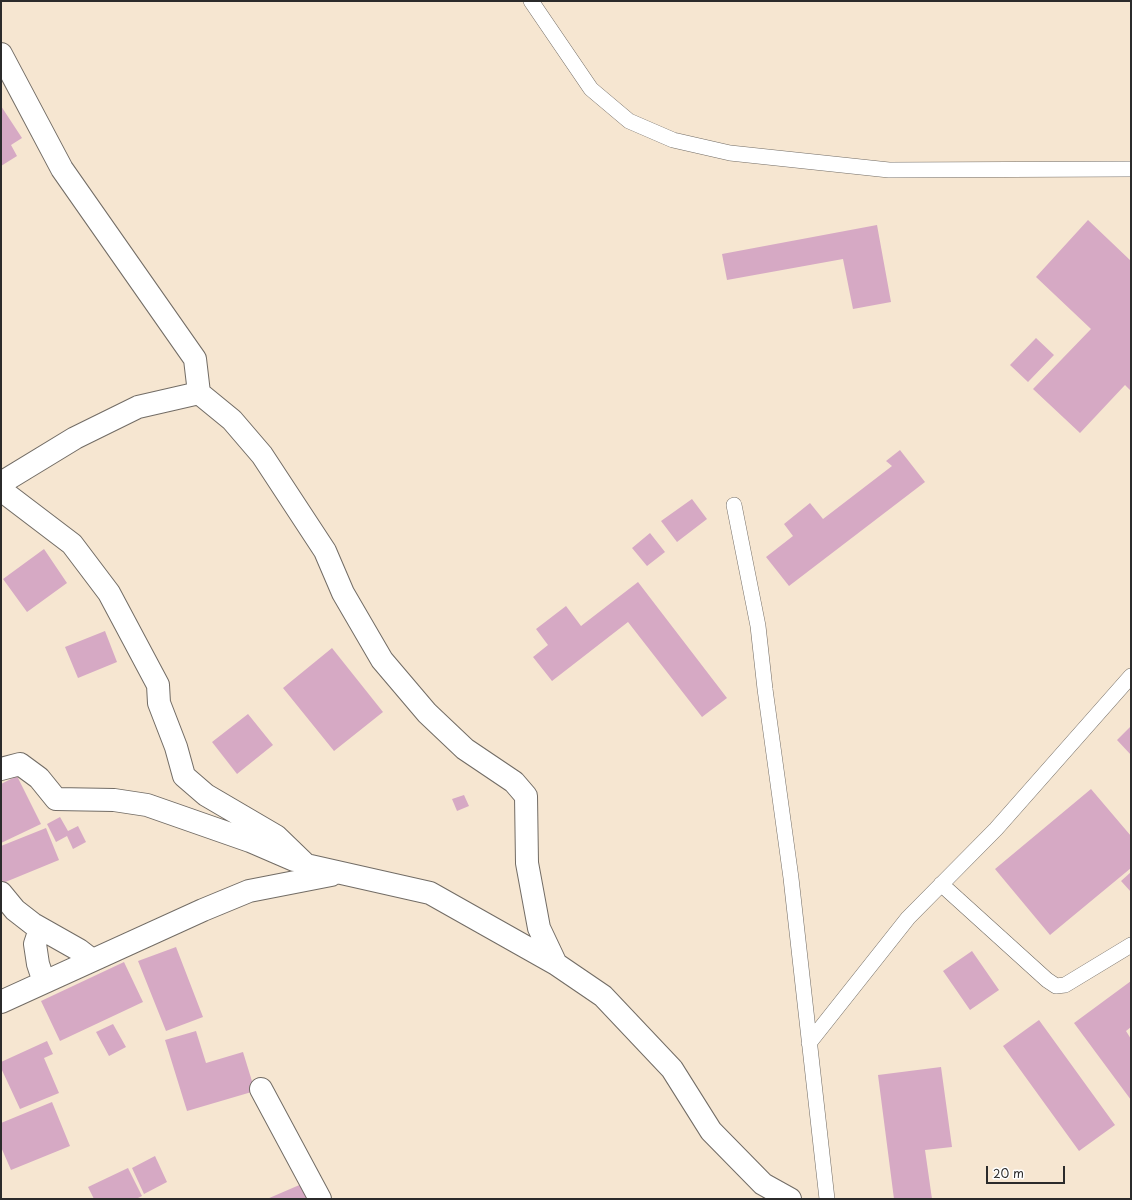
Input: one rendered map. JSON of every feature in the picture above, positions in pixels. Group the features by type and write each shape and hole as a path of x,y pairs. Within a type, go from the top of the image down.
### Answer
{"street":[{"path":"4,66 62,169 195,359 199,394 232,420 262,455 324,551 343,593 382,660 427,713 465,749 514,782 526,796 528,870 539,928 556,964"},
{"path":"1,483 75,438 138,407 199,394"},
{"path":"1,490 72,544 109,593 158,685 159,703 176,747 184,776 206,795 276,836 306,865"},
{"path":"1,769 20,764 39,778 56,799 114,800 148,805 250,841 306,865 430,893 556,964 602,996 672,1069 711,1131 763,1184 790,1199"},
{"path":"1,1002 203,910 249,891 344,874"},
{"path":"1,893 15,910 40,929 80,950 92,960"},
{"path":"40,929 35,944 38,964 44,982"},
{"path":"261,1089 320,1199"}],"lane":[{"path":"531,1 591,89 629,122 673,140 730,153 889,170 1131,169"},
{"path":"734,505 758,626 765,689 791,878 827,1199"},
{"path":"809,1042 908,918 996,829 1131,676"},
{"path":"942,884 1047,980 1056,986 1065,985 1131,945"}],"building":[{"path":"1,106 22,138 11,145 17,156 1,166"},
{"path":"1088,220 1131,261 1131,391 1125,385 1080,433 1033,389 1091,329 1036,277"},
{"path":"877,225 891,302 853,309 843,259 727,280 722,254"},
{"path":"1036,338 1054,355 1028,382 1010,365"},
{"path":"900,450 925,482 789,586 766,557 793,536 784,524 810,503 823,519 892,466 886,461"},
{"path":"692,499 707,519 677,542 661,521"},
{"path":"650,533 665,552 647,566 632,548"},
{"path":"44,549 67,583 27,612 3,579"},
{"path":"638,582 727,698 702,717 628,622 552,681 533,657 548,645 536,629 566,606 581,626"},
{"path":"105,631 117,662 78,678 65,647"},
{"path":"332,648 383,712 334,751 283,688"},
{"path":"248,714 273,745 237,774 212,742"},
{"path":"1131,726 1131,755 1117,740"},
{"path":"17,776 41,824 1,843 1,784"},
{"path":"1091,789 1131,836 1131,868 1050,935 995,869"},
{"path":"464,795 469,806 457,811 452,799"},
{"path":"60,817 68,831 78,826 86,842 73,849 67,836 56,842 47,824"},
{"path":"46,828 59,860 3,883 1,877 1,846"},
{"path":"1131,872 1131,892 1121,881"},
{"path":"176,947 203,1017 166,1031 138,961"},
{"path":"972,951 999,990 970,1010 943,971"},
{"path":"124,962 143,1002 60,1041 41,1001"},
{"path":"1131,981 1131,1027 1126,1031 1131,1039 1131,1100 1074,1023"},
{"path":"1039,1020 1115,1125 1079,1151 1003,1046"},
{"path":"113,1024 126,1047 109,1056 96,1032"},
{"path":"196,1031 206,1063 243,1052 255,1091 187,1111 165,1040"},
{"path":"47,1041 53,1054 44,1058 59,1093 20,1109 1,1068 1,1062"},
{"path":"941,1067 952,1147 925,1150 932,1199 894,1199 878,1075"},
{"path":"52,1102 70,1146 11,1170 1,1147 1,1123"},
{"path":"155,1156 167,1182 144,1194 132,1168"},
{"path":"128,1168 142,1196 136,1199 94,1199 88,1187"},
{"path":"304,1183 311,1199 267,1199"}]}
